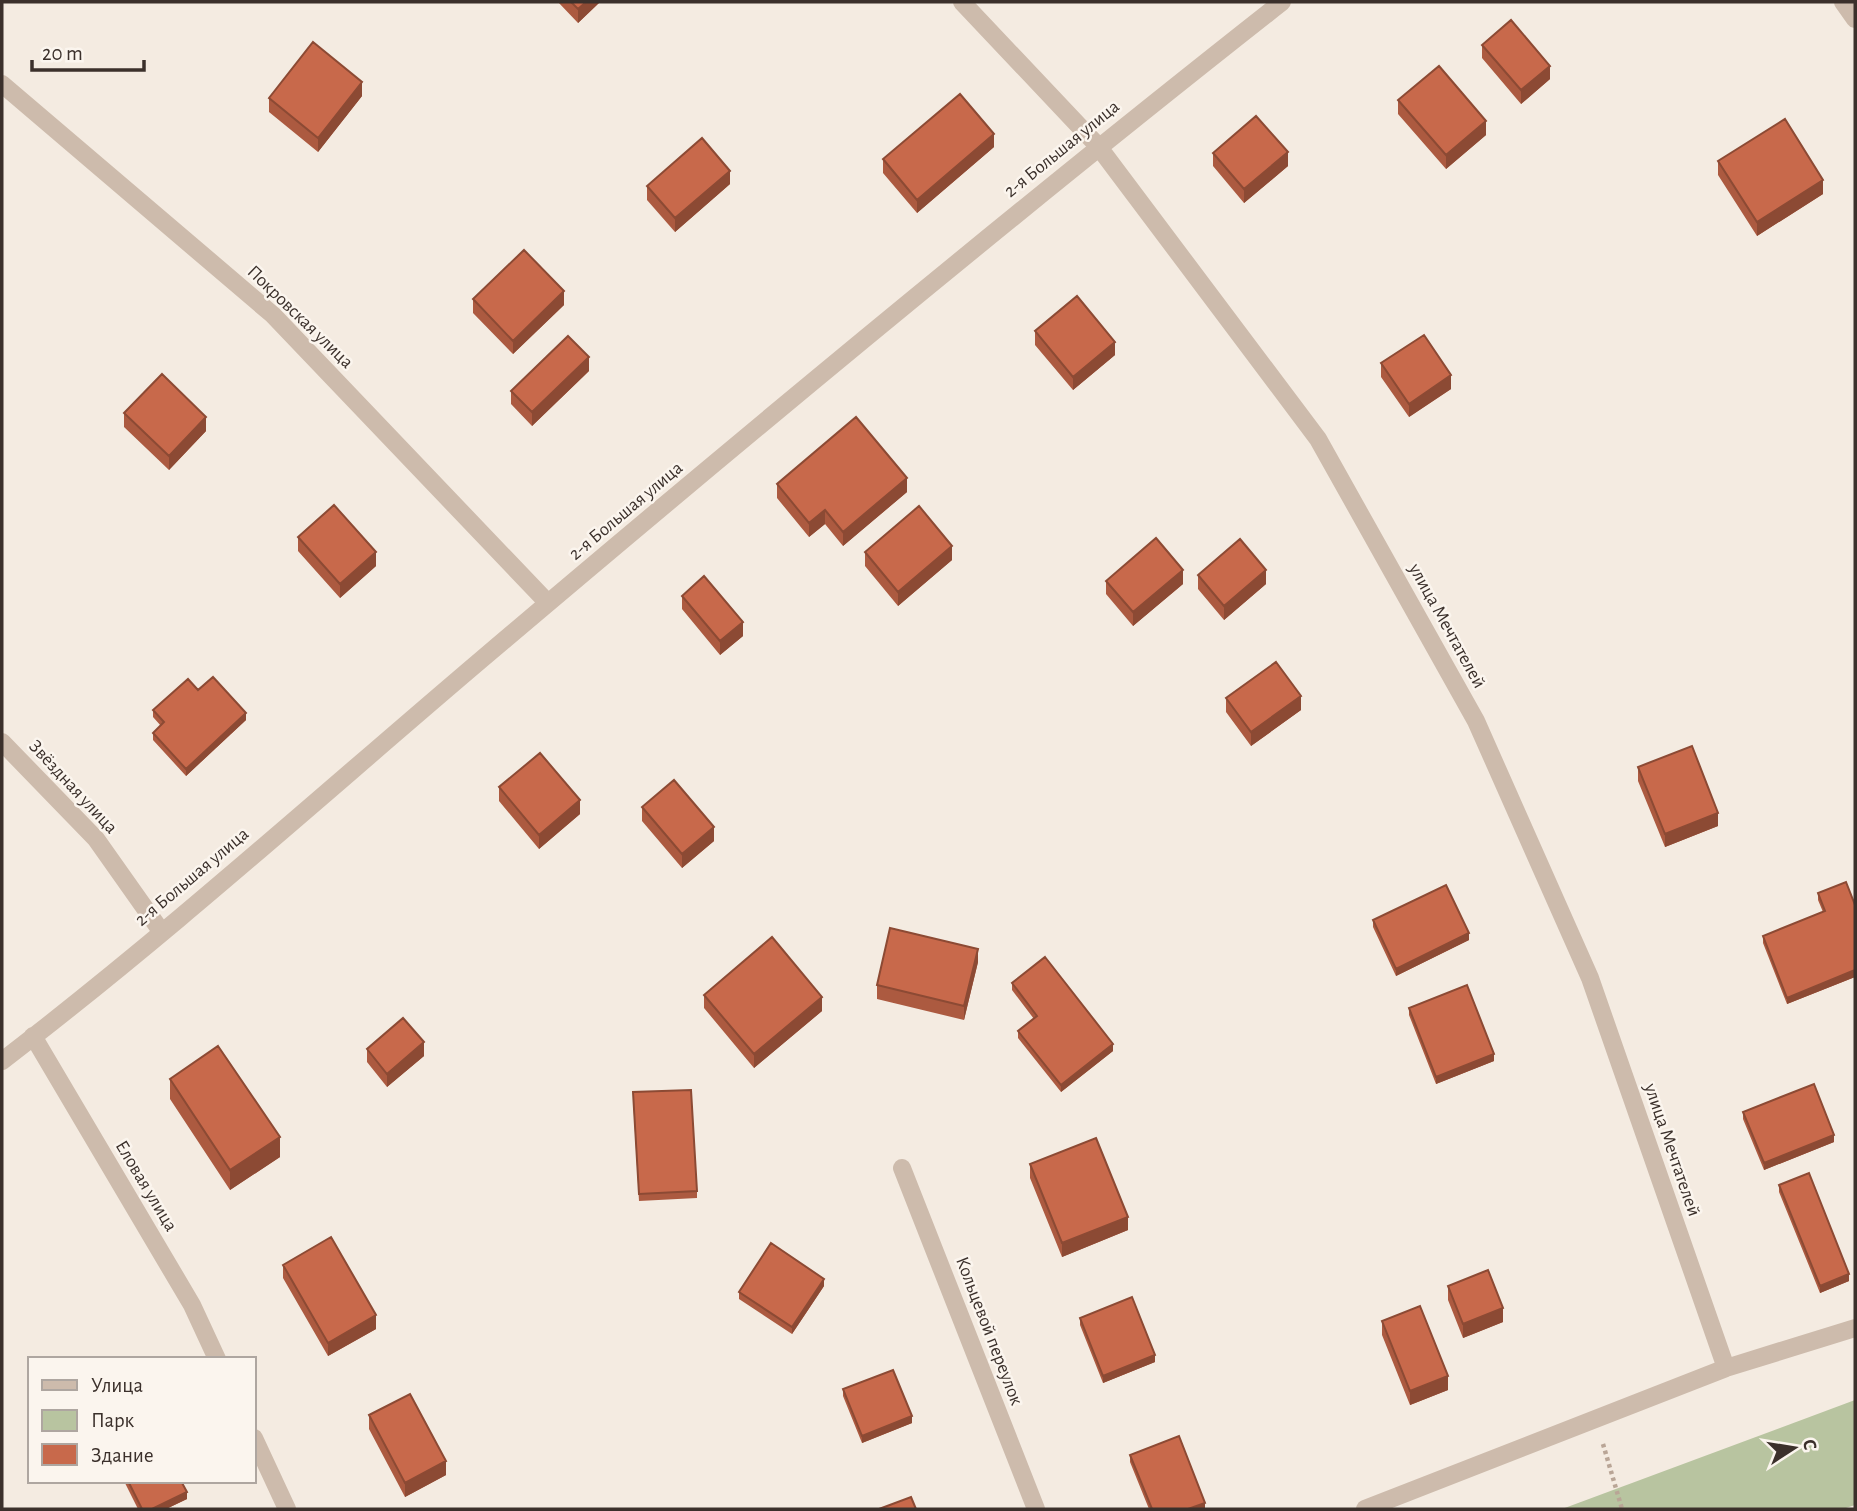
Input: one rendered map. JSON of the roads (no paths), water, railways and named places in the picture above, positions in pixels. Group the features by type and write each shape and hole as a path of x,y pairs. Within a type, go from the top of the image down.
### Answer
{"street":[{"name":"улица Мечтателей","path":"962,2 1098,146 1318,439 1476,721 1590,978 1727,1368"},
{"name":"2-я Большая улица","path":"2,1060 161,931 548,603 1098,146 1282,2"},
{"path":"1843,2 1855,19"},
{"name":"Покровская улица","path":"2,83 273,315 548,603"},
{"name":"Звёздная улица","path":"2,742 96,839 161,931"},
{"name":"Еловая улица","path":"33,1037 192,1305 216,1357"},
{"name":"Кольцевой переулок","path":"902,1168 1036,1509"},
{"path":"1365,1509 1727,1368 1855,1328"},
{"path":"256,1442 287,1509"}]}
